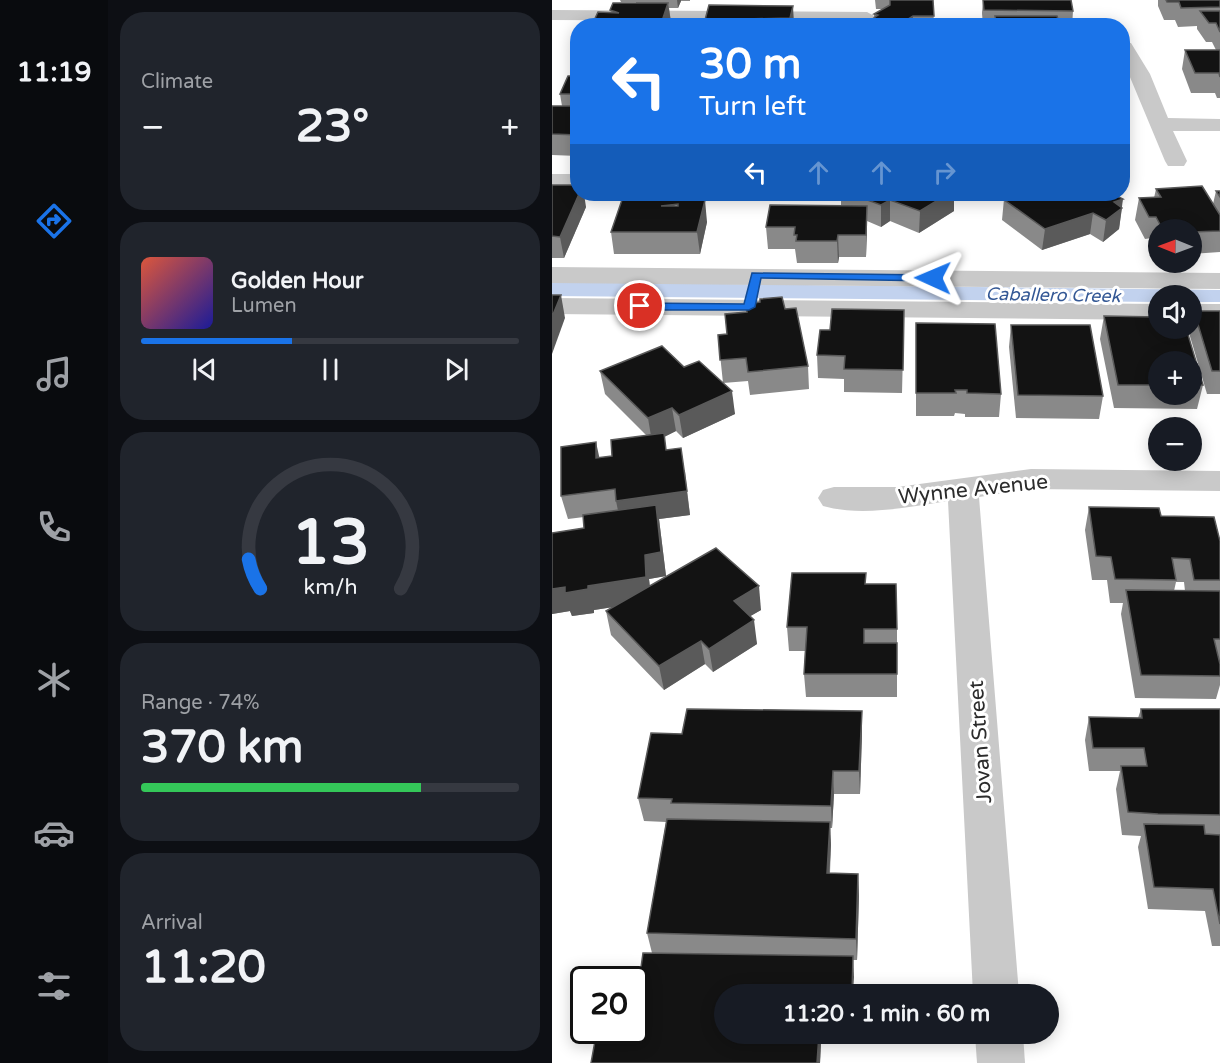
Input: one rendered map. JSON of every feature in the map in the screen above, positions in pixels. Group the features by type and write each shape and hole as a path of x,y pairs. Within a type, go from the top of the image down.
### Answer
{"street":[{"path":"552,15 867,17"},
{"path":"1130,55 1138,65 1176,161"},
{"path":"1160,124 1220,125"},
{"path":"552,181 570,181"},
{"path":"552,275 980,310 1148,312"},
{"path":"977,279 980,310"},
{"path":"552,306 753,291 977,279 1220,281"},
{"path":"1202,312 1220,312"},
{"name":"Wynne Avenue","path":"834,498 897,498 1031,479 1220,481"},
{"name":"Jovan Street","path":"963,490 995,984"},
{"path":"1000,1044 1001,1063"}],"water":[{"name":"Caballero Creek","path":"552,282 1148,289 1148,302 552,296"},
{"path":"1202,290 1220,290 1220,302 1202,302"}],"building":[{"path":"890,0 933,0 934,16 874,18 878,15 874,14 890,5"},
{"path":"983,0 1071,0 1073,11 984,10"},
{"path":"1166,0 1220,0 1220,7 1181,8 1179,2 1167,2"},
{"path":"613,3 668,3 663,18 595,18 598,12 619,13 610,10"},
{"path":"709,5 793,6 790,18 706,18"},
{"path":"1200,11 1220,11 1220,32 1216,23 1209,23"},
{"path":"995,16 1057,16 1058,18 995,18"},
{"path":"1185,50 1220,50 1220,77 1219,73 1195,73"},
{"path":"568,76 570,76 570,94 560,94"},
{"path":"552,106 570,106 570,135 552,134"},
{"path":"552,185 570,185 570,201 576,201 560,237 552,236"},
{"path":"1202,186 1220,215 1220,231 1202,232 1202,219 1149,217 1139,198 1161,197 1156,189"},
{"path":"622,201 705,201 697,232 611,232"},
{"path":"870,201 888,201 881,205"},
{"path":"893,201 936,201 920,211"},
{"path":"1006,201 1117,201 1114,202 1122,208 1106,220 1093,213 1045,229"},
{"path":"770,205 867,206 866,235 838,235 837,241 796,241 795,227 766,227"},
{"path":"552,295 561,295 552,317"},
{"path":"782,297 785,309 796,308 808,366 748,372 746,358 720,360 718,335 727,334 725,314 747,312 745,304 760,302 760,299"},
{"path":"832,309 904,310 903,370 844,369 845,356 817,355 820,330 830,330"},
{"path":"1202,311 1220,311 1220,371 1212,371 1202,338"},
{"path":"1104,316 1148,317 1148,339 1189,339 1193,351 1148,351 1148,385 1118,385"},
{"path":"916,323 995,324 1001,394 967,393 967,390 955,390 956,393 916,393"},
{"path":"1011,325 1090,325 1103,396 1018,395"},
{"path":"662,346 684,367 699,361 732,391 679,415 672,408 648,418 600,371"},
{"path":"664,433 666,450 681,448 687,491 616,501 615,489 561,496 561,447 596,442 596,458 612,456 611,440"},
{"path":"656,505 661,552 645,555 646,577 588,586 588,589 565,593 565,587 552,589 552,533 584,528 583,515"},
{"path":"1089,507 1159,508 1161,516 1214,517 1220,541 1220,580 1194,580 1190,559 1172,558 1176,580 1115,579 1111,557 1096,556"},
{"path":"716,548 759,586 734,601 754,620 709,649 701,641 659,666 606,611"},
{"path":"792,573 866,573 865,584 896,584 897,629 864,629 864,643 897,643 897,674 804,674 807,627 787,627"},
{"path":"1126,590 1220,591 1220,639 1214,639 1220,664 1220,676 1141,675"},
{"path":"687,709 862,711 859,771 833,771 831,806 671,803 672,799 638,798 651,733 682,734"},
{"path":"1141,709 1220,709 1220,815 1128,812 1121,766 1147,766 1144,748 1093,748 1089,717 1142,718"},
{"path":"667,819 830,822 827,873 858,874 856,939 647,933"},
{"path":"1144,824 1204,825 1205,834 1220,835 1220,924 1213,889 1154,887"},
{"path":"643,953 853,956 852,984 714,984 714,1044 818,1044 817,1063 591,1063 594,1044 648,1044 648,966 641,966"}],"route":[{"path":"640,306 749,307 756,275 933,278"}]}
